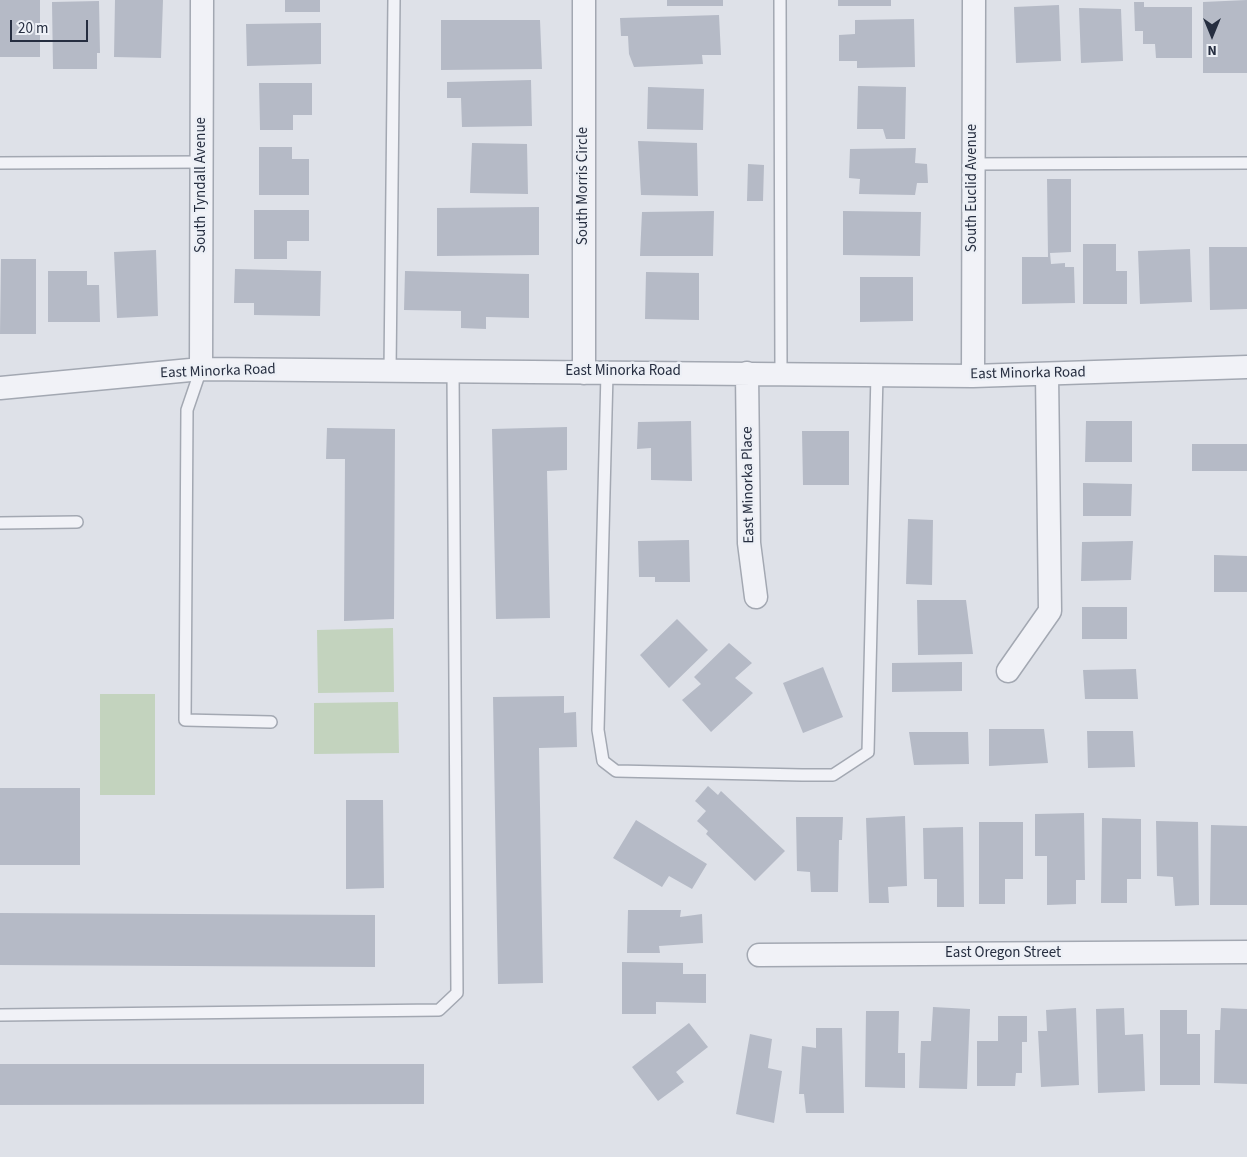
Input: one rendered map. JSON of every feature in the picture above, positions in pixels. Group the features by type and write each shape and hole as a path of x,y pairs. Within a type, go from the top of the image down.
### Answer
{"street":[{"name":"South Tyndall Avenue","path":"201,369 202,0"},
{"name":"South Morris Circle","path":"584,0 584,372"},
{"name":"South Euclid Avenue","path":"973,376 974,0"},
{"name":"East Minorka Road","path":"0,388 201,369 607,373 747,372 973,376 1247,367"},
{"name":"East Minorka Place","path":"747,372 749,543 756,598"},
{"path":"1008,671 1050,611 1047,374"},
{"name":"East Oregon Street","path":"760,955 1247,952"}],"lane":[{"path":"390,371 394,0"},
{"path":"780,0 781,373"},
{"path":"0,163 202,162"},
{"path":"973,164 1247,163"},
{"path":"201,369 187,410 185,720 271,722"},
{"path":"0,1015 440,1010 457,993 452,371"},
{"path":"607,373 598,730 604,761 616,771 802,775 833,775 868,752 877,374"},
{"path":"0,523 77,522"}],"green space":[{"path":"393,628 394,692 318,693 317,630"},
{"path":"100,694 155,694 155,795 100,795"},
{"path":"398,702 399,753 314,754 314,703"}],"building":[{"path":"0,0 40,0 40,57 0,57"},
{"path":"115,0 163,0 161,58 114,57"},
{"path":"285,0 320,0 320,12 285,12"},
{"path":"667,0 723,0 723,6 667,6"},
{"path":"838,0 891,0 891,6 838,6"},
{"path":"1247,0 1247,73 1203,73 1203,2"},
{"path":"99,1 100,53 97,53 97,69 53,69 52,2"},
{"path":"1134,2 1144,2 1144,7 1192,7 1192,58 1156,58 1155,44 1143,44 1143,31 1135,31"},
{"path":"1059,5 1061,61 1016,63 1014,7"},
{"path":"1079,8 1121,9 1123,61 1081,63"},
{"path":"719,15 721,55 702,55 703,64 634,67 629,54 628,36 621,36 620,18"},
{"path":"914,19 915,67 857,68 857,61 839,61 839,35 855,34 855,20"},
{"path":"441,20 540,20 542,69 441,70"},
{"path":"321,23 321,64 247,66 246,24"},
{"path":"531,80 532,126 462,127 461,98 447,98 447,82"},
{"path":"259,83 312,83 312,115 293,115 293,130 260,130"},
{"path":"858,86 906,87 905,139 886,139 883,129 857,129"},
{"path":"648,87 704,89 703,130 647,129"},
{"path":"638,141 697,143 698,196 641,195"},
{"path":"472,143 527,144 528,194 470,193"},
{"path":"259,147 292,147 292,159 309,159 309,195 259,195"},
{"path":"916,148 915,163 927,164 928,183 917,183 915,195 859,194 860,179 849,178 850,149"},
{"path":"748,164 764,165 763,201 747,201"},
{"path":"1047,179 1071,179 1071,252 1050,253 1051,264 1065,263 1065,267 1074,267 1075,303 1022,304 1022,257 1048,257"},
{"path":"539,207 539,255 437,256 437,208"},
{"path":"254,210 309,210 309,241 287,241 287,259 254,259"},
{"path":"714,211 713,256 640,256 642,212"},
{"path":"843,211 921,212 920,256 843,255"},
{"path":"1083,244 1116,244 1116,271 1127,271 1127,304 1083,304"},
{"path":"1209,247 1247,247 1247,309 1210,310"},
{"path":"1190,249 1192,302 1140,304 1138,251"},
{"path":"156,250 158,316 117,318 114,252"},
{"path":"1,259 36,259 36,334 0,334"},
{"path":"235,269 321,271 320,316 254,315 254,303 234,303"},
{"path":"48,271 87,271 87,285 99,285 100,322 48,322"},
{"path":"405,271 529,274 529,318 486,317 486,329 461,328 461,311 404,310"},
{"path":"646,272 699,273 699,320 645,319"},
{"path":"860,277 913,277 913,321 860,322"},
{"path":"691,421 692,481 651,480 651,448 637,449 638,422"},
{"path":"1086,421 1132,421 1132,462 1085,462"},
{"path":"567,427 567,470 547,471 550,618 496,619 492,429"},
{"path":"327,428 395,429 394,619 344,621 345,459 326,459"},
{"path":"802,431 849,431 849,485 803,485"},
{"path":"1192,444 1247,444 1247,471 1192,471"},
{"path":"1083,483 1132,484 1131,516 1083,516"},
{"path":"908,519 933,520 932,585 906,584"},
{"path":"689,540 690,582 655,582 655,577 639,577 638,541"},
{"path":"1133,541 1131,580 1081,581 1082,542"},
{"path":"1214,555 1247,556 1247,592 1214,592"},
{"path":"917,600 966,600 973,654 918,655"},
{"path":"1082,607 1127,607 1127,639 1082,639"},
{"path":"677,619 708,650 669,688 640,655"},
{"path":"729,643 752,663 735,678 753,693 711,732 682,700 701,684 694,677"},
{"path":"962,662 962,691 892,692 892,663"},
{"path":"823,667 843,717 803,733 783,683"},
{"path":"1136,669 1138,699 1085,699 1083,670"},
{"path":"564,696 564,713 576,712 577,747 539,748 543,983 498,984 493,697"},
{"path":"989,729 1044,729 1048,763 989,766"},
{"path":"1087,731 1133,731 1135,767 1088,768"},
{"path":"909,732 968,732 969,764 914,765"},
{"path":"708,786 718,795 721,791 785,851 755,881 706,834 708,831 697,821 706,811 695,801"},
{"path":"0,788 80,788 80,865 0,865"},
{"path":"346,800 383,800 384,888 346,889"},
{"path":"1084,813 1085,880 1076,880 1076,904 1047,905 1047,856 1035,856 1035,814"},
{"path":"905,816 907,886 888,887 889,903 869,903 866,818"},
{"path":"796,817 843,817 842,840 839,840 838,892 811,892 810,872 797,871"},
{"path":"1102,818 1141,819 1141,879 1127,879 1127,903 1101,903"},
{"path":"636,820 707,864 692,889 669,876 662,887 613,858"},
{"path":"1156,821 1198,822 1199,905 1175,906 1173,877 1157,876"},
{"path":"979,822 1023,822 1023,879 1005,879 1005,904 979,904"},
{"path":"1211,825 1247,826 1247,905 1210,905"},
{"path":"963,827 964,907 937,907 937,879 924,879 923,828"},
{"path":"628,910 681,910 680,917 702,914 703,943 659,946 660,953 627,953"},
{"path":"0,913 375,915 375,967 0,965"},
{"path":"622,962 683,963 683,974 706,974 706,1003 656,1002 656,1014 622,1014"},
{"path":"933,1007 970,1009 967,1089 919,1088 921,1041 931,1041"},
{"path":"1076,1008 1079,1085 1041,1087 1038,1031 1047,1031 1046,1010"},
{"path":"1124,1008 1125,1035 1143,1034 1145,1091 1098,1093 1096,1009"},
{"path":"1221,1008 1247,1009 1247,1084 1214,1083 1215,1030 1220,1030"},
{"path":"1160,1010 1187,1010 1187,1034 1200,1034 1200,1085 1160,1085"},
{"path":"866,1011 899,1011 898,1053 905,1053 905,1088 865,1087"},
{"path":"998,1016 1027,1016 1027,1042 1022,1042 1022,1073 1016,1073 1015,1086 977,1086 977,1041 998,1041"},
{"path":"689,1023 708,1047 676,1072 684,1082 658,1101 632,1067"},
{"path":"816,1028 842,1028 844,1113 806,1113 804,1094 799,1094 802,1046 816,1048"},
{"path":"750,1034 772,1039 768,1068 782,1071 774,1123 736,1114"},
{"path":"0,1064 424,1064 424,1104 0,1105"}]}
